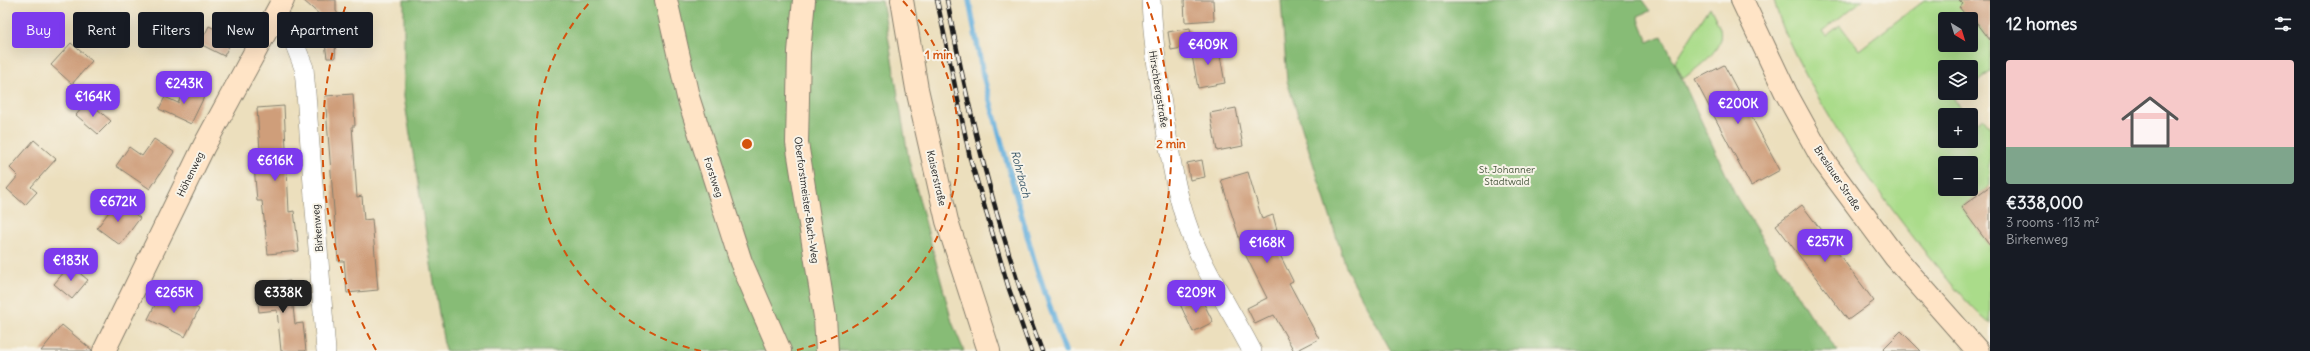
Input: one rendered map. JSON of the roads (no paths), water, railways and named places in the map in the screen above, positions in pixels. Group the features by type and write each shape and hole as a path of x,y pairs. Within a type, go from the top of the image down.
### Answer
{"street":[{"name":"Höhenweg","path":"104,351 204,146 283,0"},
{"name":"Forstweg","path":"666,0 688,97 740,262 779,350"},
{"name":"Oberforstmeister-Buch-Weg","path":"804,0 799,52 797,143 825,317 827,351"},
{"name":"Kaiserstraße","path":"902,0 917,89 947,221 989,351"},
{"name":"Hirschbergstraße","path":"1151,0 1153,44 1162,110 1174,177 1186,222 1204,266 1252,351"},
{"name":"Breslauer Straße","path":"1743,1 1786,92 1823,160 1895,257 1978,351"},
{"name":"Birkenweg","path":"272,21 290,32 304,68 326,351"}],"waterway":[{"name":"Rohrbach","path":"969,0 983,75 1034,260 1065,351"}],"railway":[{"path":"937,0 970,158 1009,289 1031,351"},
{"path":"947,0 987,178 1012,265 1042,351"}],"park label":[{"name":"St. Johanner Stadtwald","path":"1507,174"}]}
